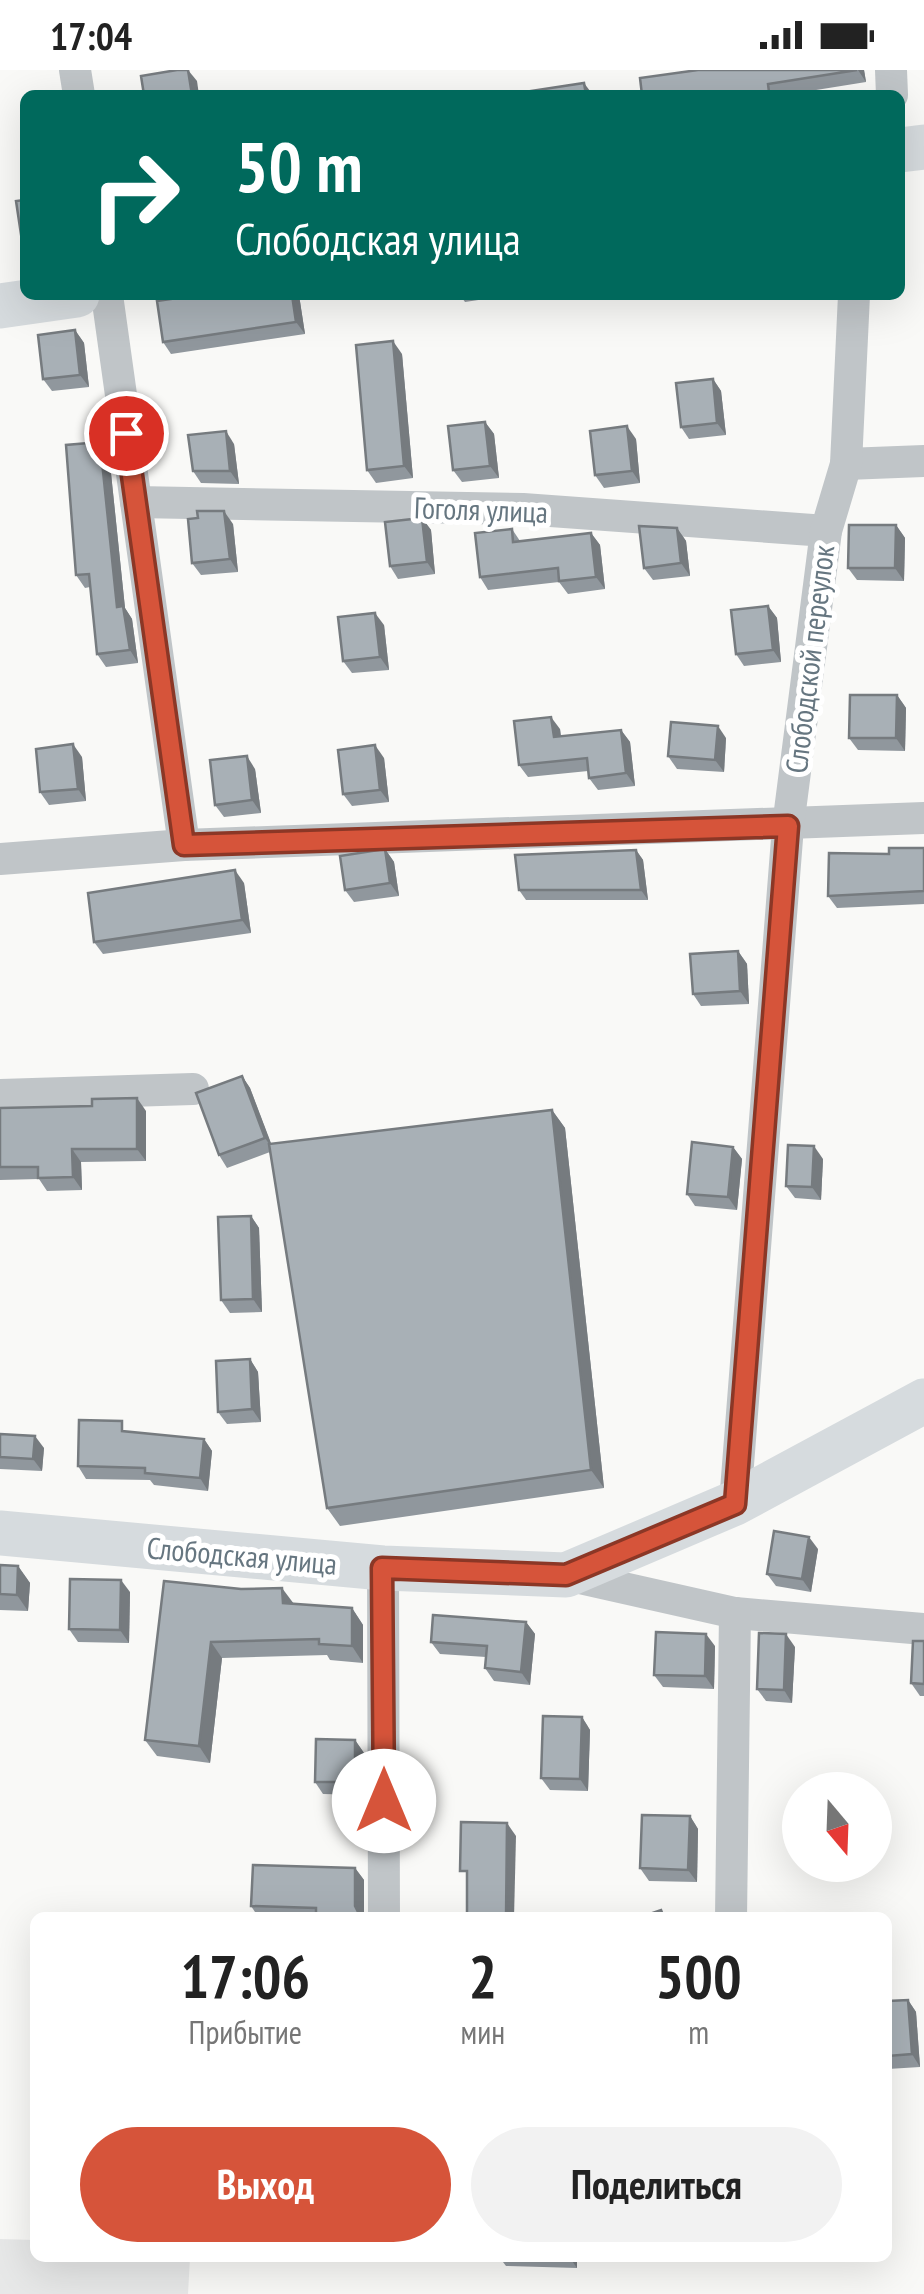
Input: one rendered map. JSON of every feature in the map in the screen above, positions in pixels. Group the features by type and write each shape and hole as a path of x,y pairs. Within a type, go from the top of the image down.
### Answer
{"street":[{"path":"0,306 42,300"},
{"path":"108,300 184,845"},
{"name":"Слободской переулок","path":"735,1504 788,826 826,531 846,464 854,300"},
{"path":"846,464 924,461"},
{"name":"Гоголя улица","path":"136,502 524,509 826,531"},
{"path":"0,859 184,845 788,826 924,818"},
{"path":"0,1095 192,1089"},
{"name":"Слободская улица","path":"0,1533 382,1568 566,1575 735,1504 924,1401"},
{"path":"382,1568 384,1912"},
{"path":"566,1575 735,1613 924,1629"},
{"path":"732,1912 735,1613"}],"shaded area":[{"path":"0,2239 30,2240 30,2262 190,2262 188,2294 0,2294"}],"building":[{"path":"188,70 191,90 143,90 141,76"},
{"path":"698,70 857,70 768,84 769,90 641,90 640,78"},
{"path":"584,83 585,90 537,90"},
{"path":"293,300 296,322 163,342 157,301"},
{"path":"75,330 80,375 43,379 38,335"},
{"path":"393,341 404,466 367,470 356,345"},
{"path":"713,379 717,423 681,427 676,383"},
{"path":"485,422 490,466 453,470 448,426"},
{"path":"627,426 632,471 595,475 590,431"},
{"path":"226,431 230,471 193,471 188,435"},
{"path":"100,442 117,607 123,606 130,650 97,654 89,574 76,575 66,445"},
{"path":"197,511 224,511 230,559 192,563 188,519 198,518"},
{"path":"422,518 427,562 390,566 385,522"},
{"path":"849,525 896,525 895,568 848,568"},
{"path":"639,526 677,528 681,563 644,568"},
{"path":"512,529 513,542 591,533 596,577 559,581 558,568 480,577 475,533"},
{"path":"768,606 773,650 736,654 731,610"},
{"path":"375,613 380,657 343,661 338,617"},
{"path":"850,695 897,695 896,738 849,738"},
{"path":"551,717 554,737 621,730 626,773 589,778 587,758 519,765 514,721"},
{"path":"671,722 718,726 715,760 668,756"},
{"path":"73,744 78,789 40,792 36,749"},
{"path":"375,745 380,790 343,794 338,750"},
{"path":"247,756 252,800 215,805 210,760"},
{"path":"889,848 924,848 924,891 828,896 829,853 889,854"},
{"path":"385,849 390,883 345,890 340,856"},
{"path":"636,850 641,890 519,890 515,855"},
{"path":"235,870 242,920 94,942 88,893"},
{"path":"738,951 740,991 693,994 690,954"},
{"path":"242,1076 265,1138 219,1155 196,1093"},
{"path":"137,1098 137,1149 72,1149 73,1177 38,1178 38,1167 0,1167 0,1108 92,1106 92,1099"},
{"path":"552,1110 591,1470 327,1508 269,1144"},
{"path":"692,1142 733,1147 728,1197 687,1194"},
{"path":"788,1145 814,1146 812,1187 786,1186"},
{"path":"251,1216 253,1299 221,1300 218,1217"},
{"path":"250,1359 252,1409 218,1412 216,1361"},
{"path":"79,1420 122,1421 122,1431 204,1439 200,1478 145,1473 145,1468 78,1466"},
{"path":"0,1434 35,1436 33,1459 0,1457"},
{"path":"774,1531 809,1537 802,1579 767,1574"},
{"path":"0,1565 18,1566 17,1595 0,1594"},
{"path":"70,1579 121,1580 120,1630 69,1629"},
{"path":"164,1581 241,1589 282,1588 283,1603 352,1608 352,1646 319,1644 319,1639 211,1642 199,1746 145,1740"},
{"path":"433,1615 526,1622 521,1672 485,1668 487,1646 431,1642"},
{"path":"656,1632 706,1634 705,1676 654,1675"},
{"path":"759,1633 786,1634 784,1690 757,1689"},
{"path":"913,1641 924,1641 924,1684 911,1683"},
{"path":"543,1716 582,1717 580,1779 541,1778"},
{"path":"316,1739 355,1740 355,1782 315,1782"},
{"path":"642,1815 690,1816 688,1870 640,1868"},
{"path":"461,1822 507,1823 506,1912 467,1912 467,1871 460,1871"},
{"path":"253,1865 355,1868 358,1912 251,1906"},
{"path":"908,2000 912,2054 892,2056 892,2001"}],"route":[{"path":"126,433 184,845 788,826 735,1504 566,1575 382,1568 384,1801"}]}
